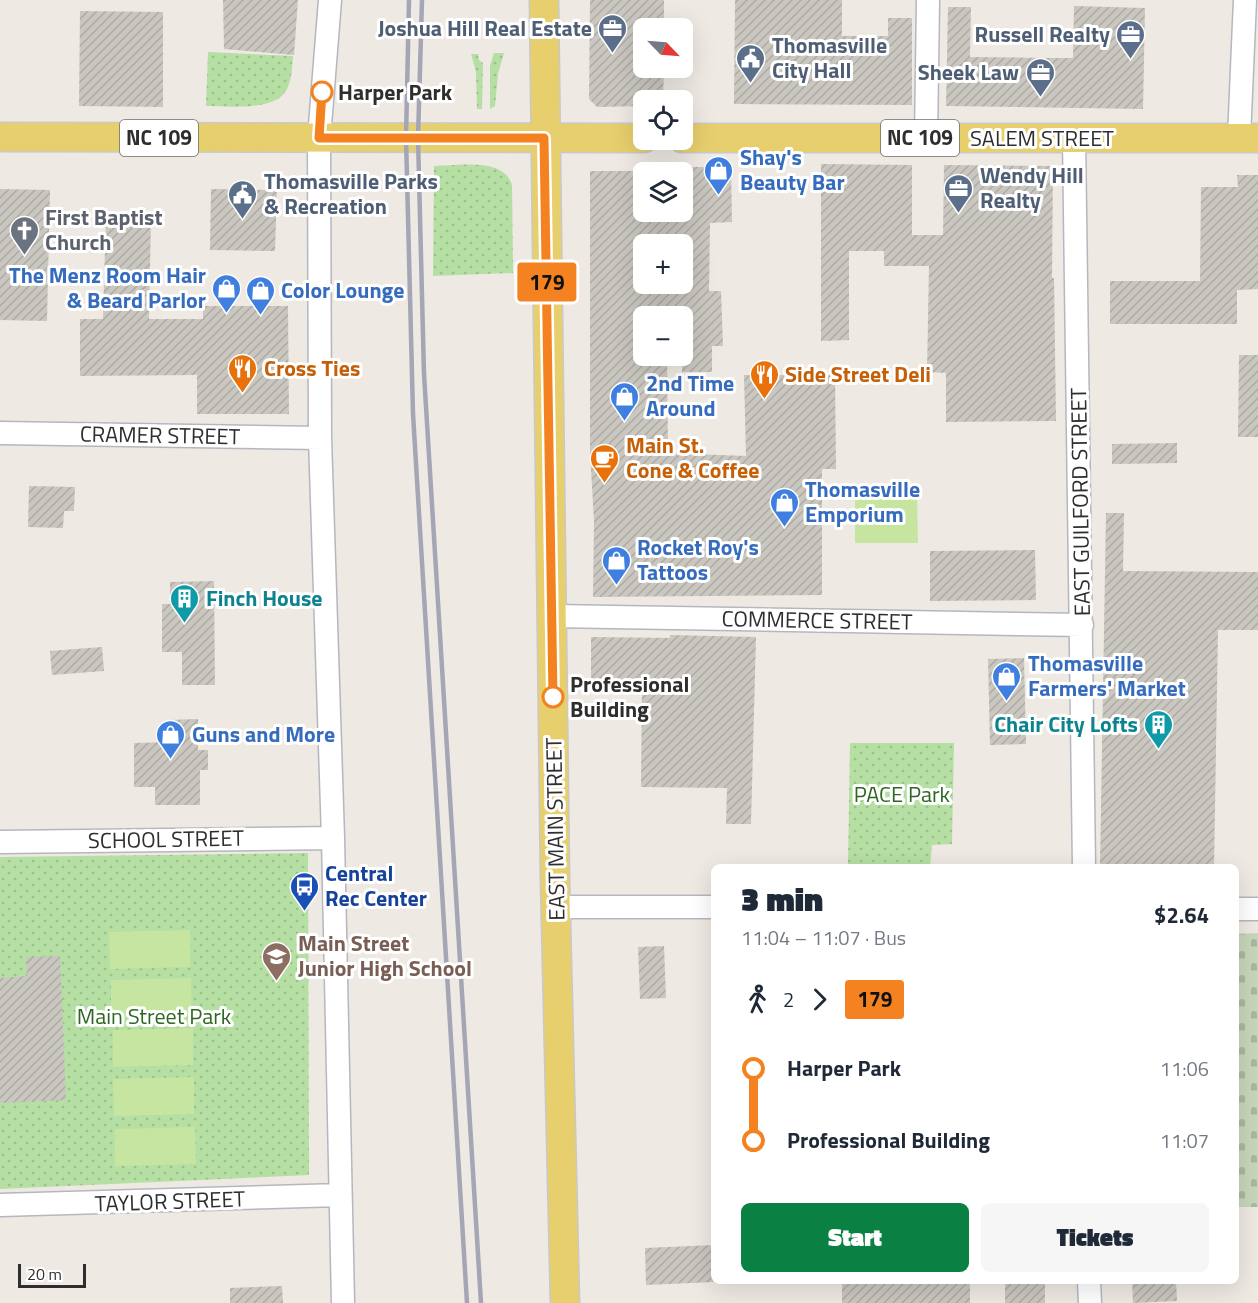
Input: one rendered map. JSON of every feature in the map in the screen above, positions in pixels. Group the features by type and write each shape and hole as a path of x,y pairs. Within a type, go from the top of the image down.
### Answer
{"main road":[{"name":"EAST MAIN STREET","path":"544,0 544,138 556,907 565,1303"},
{"name":"NC 109","path":"0,137 633,138"},
{"name":"SALEM STREET","path":"693,138 1249,138"}],"street":[{"path":"330,0 319,138 320,438 333,838 343,1303"},
{"path":"926,138 928,0"},
{"path":"1245,0 1249,138"},
{"name":"EAST GUILFORD STREET","path":"1074,138 1084,864"},
{"name":"CRAMER STREET","path":"0,433 320,438"},
{"name":"COMMERCE STREET","path":"552,616 1082,625"},
{"name":"SCHOOL STREET","path":"0,842 333,838"},
{"path":"556,907 711,907"},
{"path":"1239,909 1258,909"},
{"name":"TAYLOR STREET","path":"0,1205 340,1195"},
{"path":"1089,1284 1090,1303"}],"green space":[{"name":"Harper Park","path":"208,52 293,56 287,89 273,101 263,104 239,107 206,106"},
{"path":"494,53 504,53 498,74 495,106 490,109 490,65"},
{"path":"471,54 478,54 479,60 483,63 482,109 477,109 476,72"},
{"path":"479,165 500,170 507,176 512,185 513,273 433,276 434,166"},
{"path":"855,494 917,494 918,543 855,543"},
{"name":"PACE Park","path":"850,743 954,743 952,844 932,845 930,864 848,864"},
{"name":"Main Street Park","path":"308,853 309,1175 0,1189 0,857"},
{"path":"190,930 190,967 110,969 109,932"},
{"path":"1258,933 1258,1207 1239,1207 1239,934"},
{"path":"191,978 192,1016 111,1018 111,980"},
{"path":"193,1028 193,1065 113,1067 113,1030"},
{"path":"194,1077 194,1114 114,1116 113,1079"},
{"path":"195,1127 196,1164 115,1166 115,1129"}],"building":[{"path":"223,0 298,0 294,55 224,49"},
{"path":"590,0 664,0 664,18 633,18 633,78 664,78 663,90 633,90 633,106 597,107 589,99"},
{"path":"735,0 842,0 842,36 888,36 888,18 912,18 912,105 734,104"},
{"path":"1074,6 1145,8 1143,109 946,106 948,7 971,7 970,57 1073,58"},
{"path":"80,11 163,12 163,107 79,106"},
{"path":"821,164 912,165 912,235 943,235 944,165 1053,166 1052,278 1054,278 1056,421 946,422 946,373 927,372 929,266 884,266 884,251 849,251 849,340 821,341"},
{"path":"693,167 731,167 732,222 710,223 709,291 721,291 723,346 712,346 712,372 682,372 682,366 693,366 693,306 633,306 633,366 667,366 668,453 746,456 744,375 835,375 836,469 822,469 822,595 593,597 594,521 590,452 590,171 633,171 633,222 693,222"},
{"path":"1237,175 1258,175 1258,289 1237,290 1237,324 1110,324 1110,281 1200,281 1201,187 1238,187"},
{"name":"First Baptist Church","path":"0,189 50,190 47,321 0,320"},
{"name":"Thomasville Parks & Recreation","path":"211,189 277,190 275,251 210,250"},
{"path":"106,216 151,218 149,319 203,319 203,306 288,306 289,414 197,414 197,375 80,376 80,319 103,319"},
{"path":"1239,355 1258,355 1258,437 1238,437"},
{"path":"1177,443 1177,463 1112,464 1112,444"},
{"path":"29,486 75,487 74,511 64,511 63,528 28,527"},
{"name":"Chair City Lofts","path":"1106,513 1124,513 1123,571 1258,572 1258,630 1218,630 1214,864 1100,864"},
{"path":"1035,550 1036,600 930,601 930,551"},
{"name":"Finch House","path":"214,581 215,685 182,685 182,652 162,652 162,604 170,604 170,582"},
{"path":"670,635 756,637 751,824 726,824 727,788 641,787 642,686 591,686 591,637 670,638"},
{"path":"102,647 104,671 52,675 50,651"},
{"name":"Thomasville Farmers' Market","path":"1024,658 1026,744 990,745 988,659"},
{"name":"Guns and More","path":"198,719 198,750 208,750 208,770 200,770 200,805 155,805 155,787 134,787 134,743 169,742 169,720"},
{"path":"664,946 666,998 640,999 638,947"},
{"path":"60,956 66,1100 0,1103 0,978 27,976 26,957"},
{"path":"711,1245 711,1282 646,1285 645,1248"},
{"path":"842,1284 970,1284 970,1303 842,1303"},
{"path":"1005,1284 1045,1284 1045,1303 1005,1303"},
{"path":"1132,1284 1176,1284 1177,1301 1133,1303"},
{"path":"282,1286 283,1303 230,1303 230,1288"}],"railway":[{"path":"409,0 406,138 413,414 467,1303"},
{"path":"422,0 418,138 424,374 481,1303"}],"bus line":[{"name":"179","path":"322,92 319,138 544,138 553,697"}],"place":[{"name":"Joshua Hill Real Estate","path":"613,54"},
{"name":"Russell Realty","path":"1131,60"},
{"name":"Thomasville City Hall","path":"751,84"},
{"name":"Harper Park","path":"322,92"},
{"name":"Sheek Law","path":"1040,98"},
{"name":"Shay's Beauty Bar","path":"719,196"},
{"name":"Wendy Hill Realty","path":"959,214"},
{"name":"Thomasville Parks & Recreation","path":"243,220"},
{"name":"First Baptist Church","path":"24,256"},
{"name":"The Menz Room Hair & Beard Parlor","path":"227,314"},
{"name":"Color Lounge","path":"260,316"},
{"name":"Cross Ties","path":"243,394"},
{"name":"Side Street Deli","path":"764,400"},
{"name":"2nd Time Around","path":"625,422"},
{"name":"Main St. Cone & Coffee","path":"605,484"},
{"name":"Thomasville Emporium","path":"784,528"},
{"name":"Rocket Roy's Tattoos","path":"616,586"},
{"name":"Finch House","path":"185,624"},
{"name":"Professional Building","path":"553,697"},
{"name":"Thomasville Farmers' Market","path":"1007,702"},
{"name":"Chair City Lofts","path":"1159,750"},
{"name":"Guns and More","path":"171,760"},
{"name":"Central Rec Center","path":"304,912"},
{"name":"Main Street Junior High School","path":"277,982"}]}
